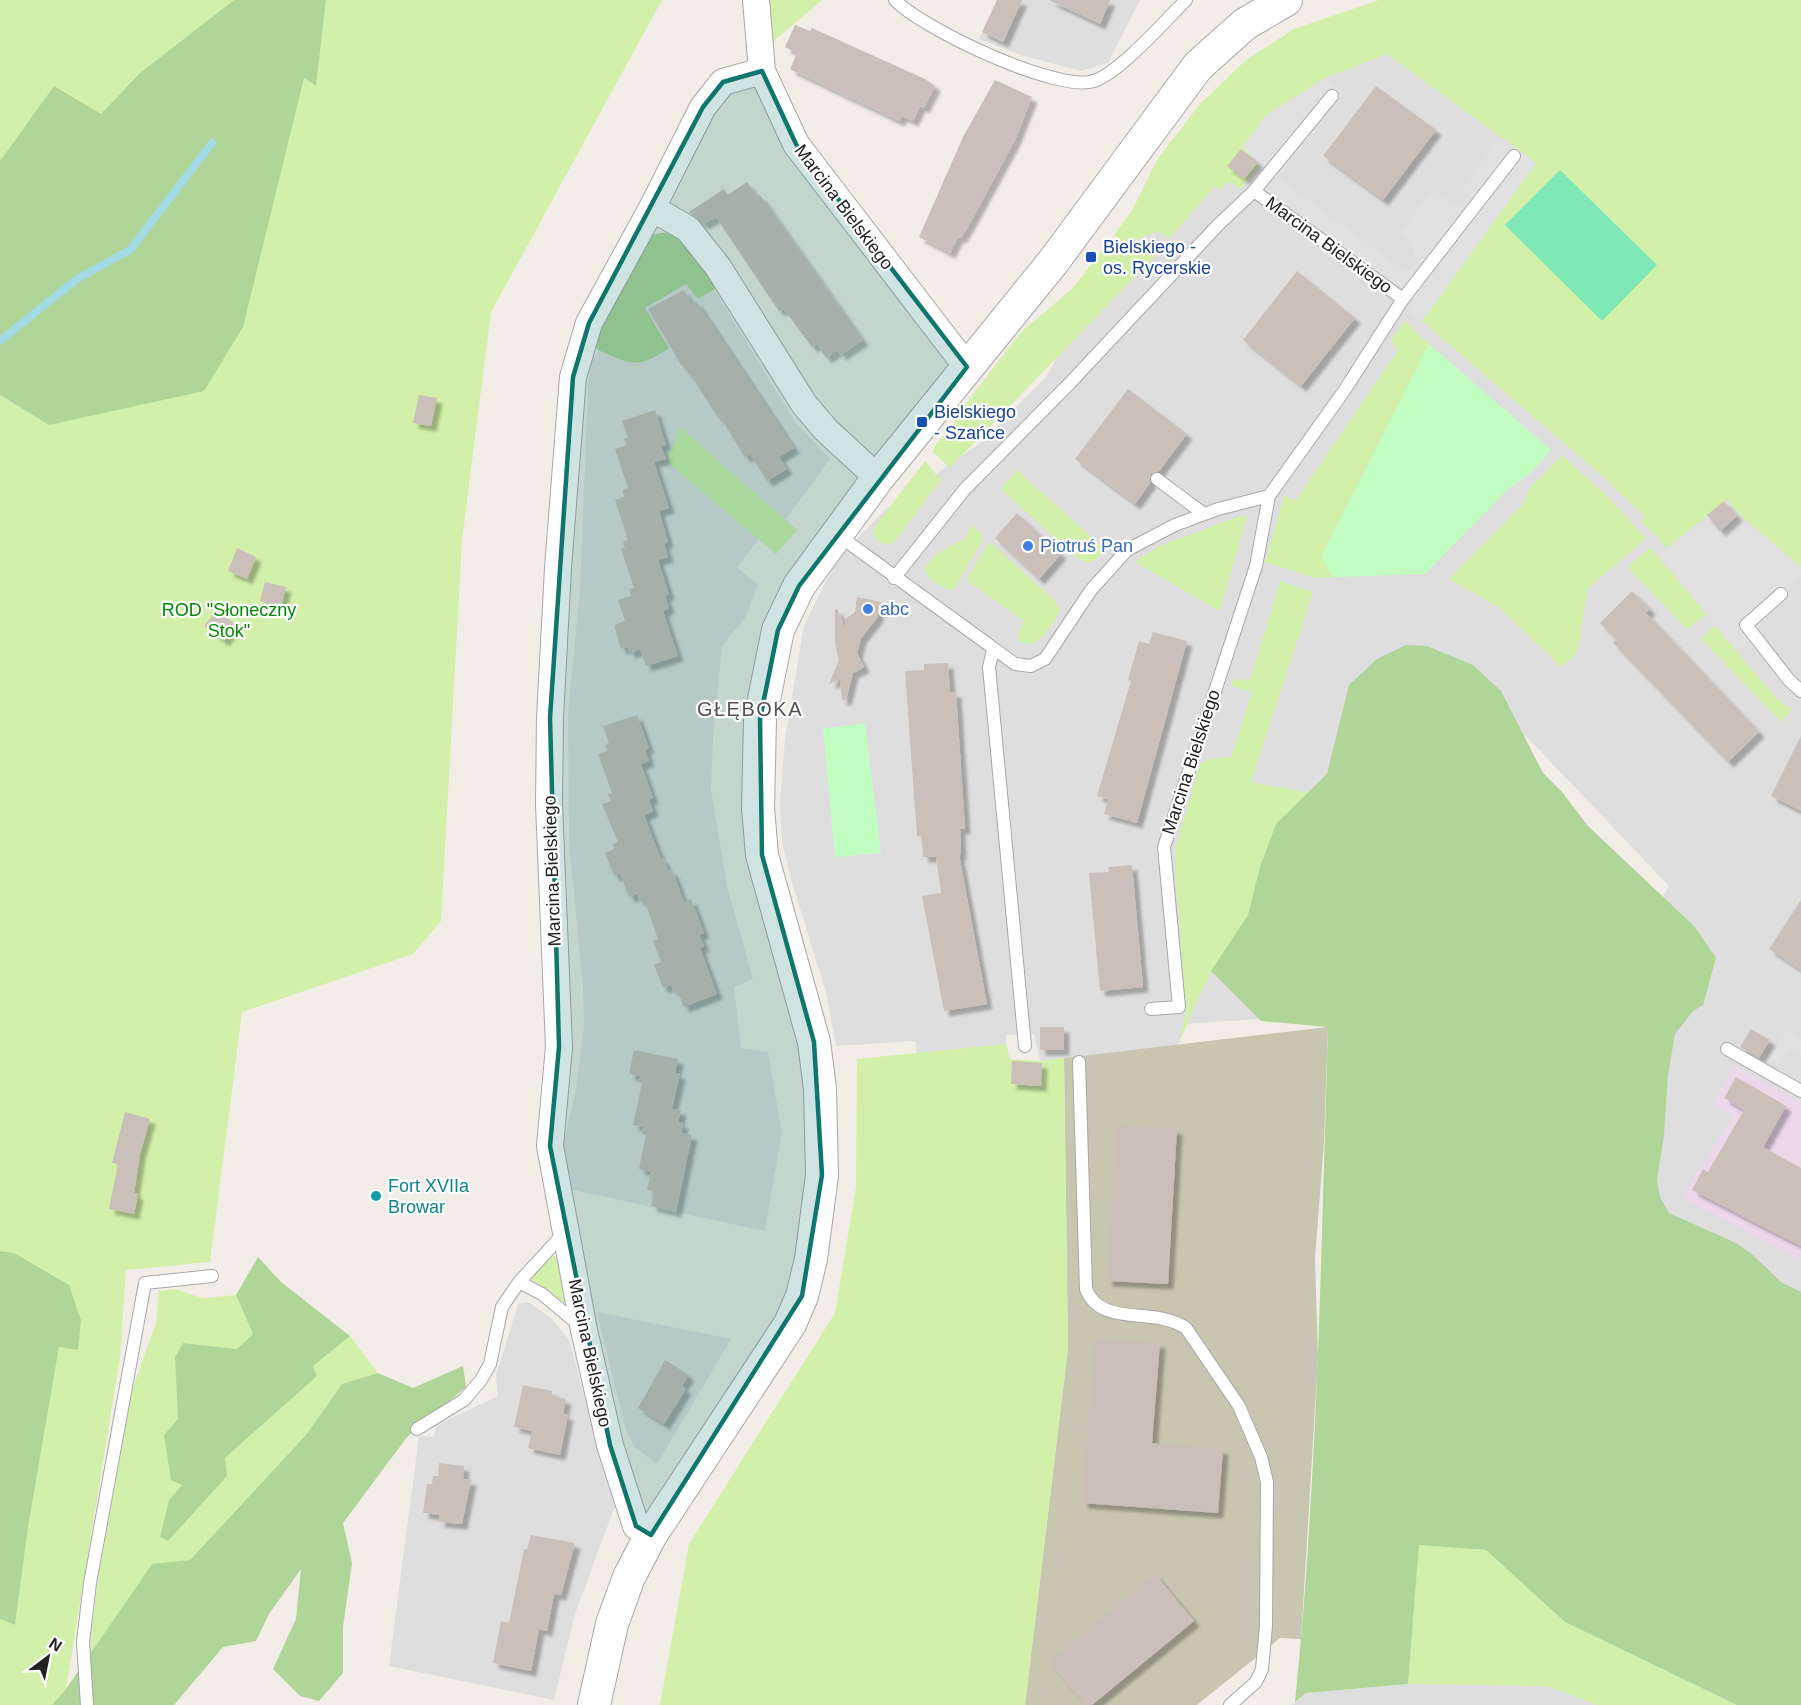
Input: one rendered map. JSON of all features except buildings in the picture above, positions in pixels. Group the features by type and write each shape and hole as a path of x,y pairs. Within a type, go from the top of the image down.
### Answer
{"street":[{"path":"756,0 762,71"},
{"path":"594,1705 612,1624 629,1577 651,1534 790,1324 802,1296 811,1259 822,1175 820,1089 814,1042 762,855 758,808 760,719 778,630 799,586 878,478 1053,262 1198,66 1245,24 1279,1"},
{"name":"Marcina Bielskiego","path":"651,1534 636,1526 610,1445 584,1330 550,1146 559,1047 549,804 550,730 558,568 573,377 589,323 652,208 703,107 723,82 762,71 796,144 967,367"},
{"path":"652,208 688,229 718,267 804,404 826,430 878,478"}],"lane":[{"path":"894,0 922,21 978,50 1040,75 1073,83 1094,81 1112,69 1186,0"},
{"name":"Marcina Bielskiego","path":"894,578 965,489 1070,383 1218,225 1254,191 1332,96"},
{"name":"Marcina Bielskiego","path":"1150,1009 1179,1007 1164,847 1256,566 1269,496 1344,391 1403,299 1514,156"},
{"name":"Marcina Bielskiego","path":"1254,191 1403,299"},
{"path":"1157,479 1204,514"},
{"path":"837,536 993,650 1015,664 1031,666 1045,659 1091,590 1127,550 1175,525 1204,514 1269,496"},
{"path":"1781,594 1746,625 1789,680 1801,691"},
{"path":"993,650 989,667 1025,1047"},
{"path":"1726,1049 1801,1091"},
{"path":"1079,1062 1086,1289 1090,1299 1096,1307 1106,1311 1162,1316 1186,1328 1239,1406 1261,1457 1267,1482 1266,1626 1262,1669 1256,1682 1230,1705"},
{"path":"417,1429 464,1400 481,1380 490,1364 502,1307 519,1282 565,1232"},
{"path":"87,1705 83,1642 90,1583 146,1283 212,1276"},
{"path":"519,1282 542,1294 584,1330"}],"highlighted area":[{"path":"762,71 796,144 967,367 799,586 778,630 760,719 762,855 814,1042 822,1175 802,1296 651,1535 636,1526 610,1445 550,1146 559,1047 550,718 573,377 589,323 703,107 723,82"}],"shaded area":[{"path":"998,0 1140,0 1108,63 1081,71 1024,56 979,39"},
{"path":"1485,0 1801,20 1801,1331 1616,1301 1639,937 1669,886 1525,735 1368,679 1259,1019 1184,1024 1178,1045 1040,1061 1034,1034 1006,1035 1006,1044 917,1053 915,1041 836,1046 826,992 790,876 782,841 780,801 785,739 804,625 837,559 886,509 983,441 1046,377 1190,123"},
{"path":"1325,78 1344,92 1278,177 1407,273 1416,259 1415,253 1412,242 1400,232 1432,190 1449,202 1460,202 1470,197 1462,191 1500,136 1536,163 1422,321 1410,312 1416,303 1251,177 1259,164 1243,147 1266,115"},
{"path":"658,259 699,264 795,422 830,459 786,519 797,530 776,554 759,539 737,567 758,585 745,618 722,646 713,737 711,790 727,886 753,979 734,987 741,1048 768,1052 782,1132 765,1231 568,1189 561,1154 576,1090 584,1026 583,988 569,842 568,715 580,589 589,365"},
{"path":"1742,517 1801,567 1801,574 1738,653 1659,554 1706,518 1720,534"},
{"path":"1328,1027 1324,1142 1315,1258 1318,1359 1301,1639 1280,1638 1197,1705 1025,1705 1068,1348 1064,1058"},
{"path":"1786,1030 1801,1040 1801,1056 1789,1049 1779,1065 1769,1058"},
{"path":"1735,1066 1801,1102 1801,1260 1682,1197 1733,1116 1713,1103"},
{"path":"529,1302 552,1319 569,1340 615,1506 575,1614 554,1700 389,1666 419,1436 434,1437 437,1425 498,1396 496,1376 518,1304"},
{"path":"597,1312 731,1339 657,1464 634,1447 625,1427"},
{"path":"1408,1684 1547,1686 1597,1705 1292,1705 1306,1693"}],"green space":[{"path":"0,0 234,0 140,73 101,115 54,86 0,161"},
{"path":"234,0 326,0 316,86 304,78 243,327 204,391 49,425 0,395 0,161 54,86 101,114 140,73"},
{"name":"ROD \"Słoneczny Stok\"","path":"326,0 662,0 491,312 462,541 441,921 413,954 242,1012 210,1262 126,1270 120,1357 66,1689 52,1705 0,1705 0,1619 15,1625 28,1527 59,1346 78,1349 14,1253 0,1251 0,395 49,425 278,180 304,78 316,86"},
{"path":"765,0 822,0 770,44"},
{"path":"1379,0 1801,0 1801,567 1742,517 1727,499 1667,548 1641,521 1644,516 1600,474 1422,321 1536,163 1387,54 1325,78 1257,159 1257,168 1240,189 1227,181 1221,190 1215,186 1169,239 1158,231 1125,244 1114,235 1133,209 1157,160 1199,105 1246,60 1294,29"},
{"path":"1560,170 1657,265 1602,321 1505,225"},
{"path":"671,233 680,237 718,287 698,299 686,284 645,308 669,348 658,355 642,362 635,362 619,359 598,350 593,341 651,235"},
{"path":"1156,241 1164,247 950,468 933,452 952,427 955,418 1021,332 1072,289 1108,243 1125,252"},
{"path":"1405,321 1429,344 1321,556 1333,577 1315,578 1265,562 1284,496 1296,500 1398,350 1391,340"},
{"path":"1429,344 1551,450 1532,472 1509,488 1425,574 1333,577 1321,557"},
{"path":"680,427 797,530 776,554 667,462"},
{"path":"1562,456 1605,494 1646,538 1588,588 1577,653 1561,667 1500,608 1449,579 1523,504 1531,486"},
{"path":"925,461 941,480 894,543 879,542 873,534 876,525"},
{"path":"1017,470 1106,550 1089,562 1077,558 1001,489"},
{"path":"1243,515 1247,517 1220,611 1134,562 1160,546"},
{"path":"972,525 982,535 982,541 954,590 950,590 933,581 925,571 935,556 963,539 969,533"},
{"path":"991,543 1056,602 1060,611 1043,636 1034,643 1021,643 1017,637 1024,621 969,582 968,577 987,545"},
{"path":"1651,548 1707,615 1687,629 1630,570 1630,564"},
{"path":"1280,581 1313,592 1251,782 1309,793 1276,824 1260,867 1248,915 1211,971 1178,1045 1186,1013 1174,853 1200,764 1208,759 1231,757 1252,692 1232,686 1231,683 1236,679 1250,681"},
{"path":"1714,625 1779,701 1792,709 1781,722 1701,639"},
{"path":"1406,645 1427,646 1473,665 1501,691 1543,773 1562,792 1588,826 1695,927 1716,958 1703,1005 1693,1011 1675,1034 1668,1075 1664,1135 1657,1180 1660,1197 1669,1213 1736,1243 1753,1255 1781,1282 1801,1292 1801,1705 1737,1705 1565,1622 1486,1550 1419,1545 1408,1684 1306,1693 1295,1702 1314,1449 1328,1027 1261,1021 1211,971 1248,915 1260,867 1276,824 1327,774 1349,685 1377,659"},
{"path":"865,724 881,853 835,857 823,728"},
{"path":"1006,1044 1010,1059 1040,1061 1064,1058 1068,1348 1025,1705 660,1705 689,1544 835,1313 856,1187 857,1059"},
{"path":"0,1251 14,1253 69,1285 81,1320 78,1350 59,1347 28,1527 15,1625 0,1619"},
{"path":"553,1256 558,1258 570,1307 530,1278 548,1258"},
{"path":"258,1257 281,1282 350,1336 313,1366 317,1376 225,1458 227,1476 168,1541 160,1537 169,1500 182,1485 171,1480 164,1435 178,1419 175,1357 183,1343 237,1349 253,1334 236,1295"},
{"path":"175,1289 202,1298 236,1295 253,1334 237,1349 183,1343 175,1356 182,1485 169,1500 160,1537 225,1458 317,1376 313,1366 350,1336 378,1373 342,1384 306,1435 190,1560 152,1565 88,1658 99,1570 131,1393 156,1323 159,1291"},
{"path":"463,1366 466,1387 407,1437 343,1523 352,1563 343,1627 343,1673 319,1701 300,1696 273,1669 296,1619 301,1569 269,1614 256,1641 223,1647 174,1705 52,1705 66,1689 152,1564 190,1560 306,1435 342,1384 378,1373 413,1388"},
{"path":"1419,1545 1486,1550 1565,1622 1737,1705 1597,1705 1547,1686 1408,1684"}],"waterway":[{"path":"0,341 77,279 130,250 212,143"}],"place":[{"name":"Bielskiego - os. Rycerskie","path":"1091,257"},
{"name":"Bielskiego - Szańce","path":"922,422"},
{"name":"Piotruś Pan","path":"1028,546"},
{"name":"abc","path":"868,609"},
{"name":"Fort XVIIa Browar","path":"376,1196"}],"district":[{"name":"GŁĘBOKA","path":"750,709"}]}
